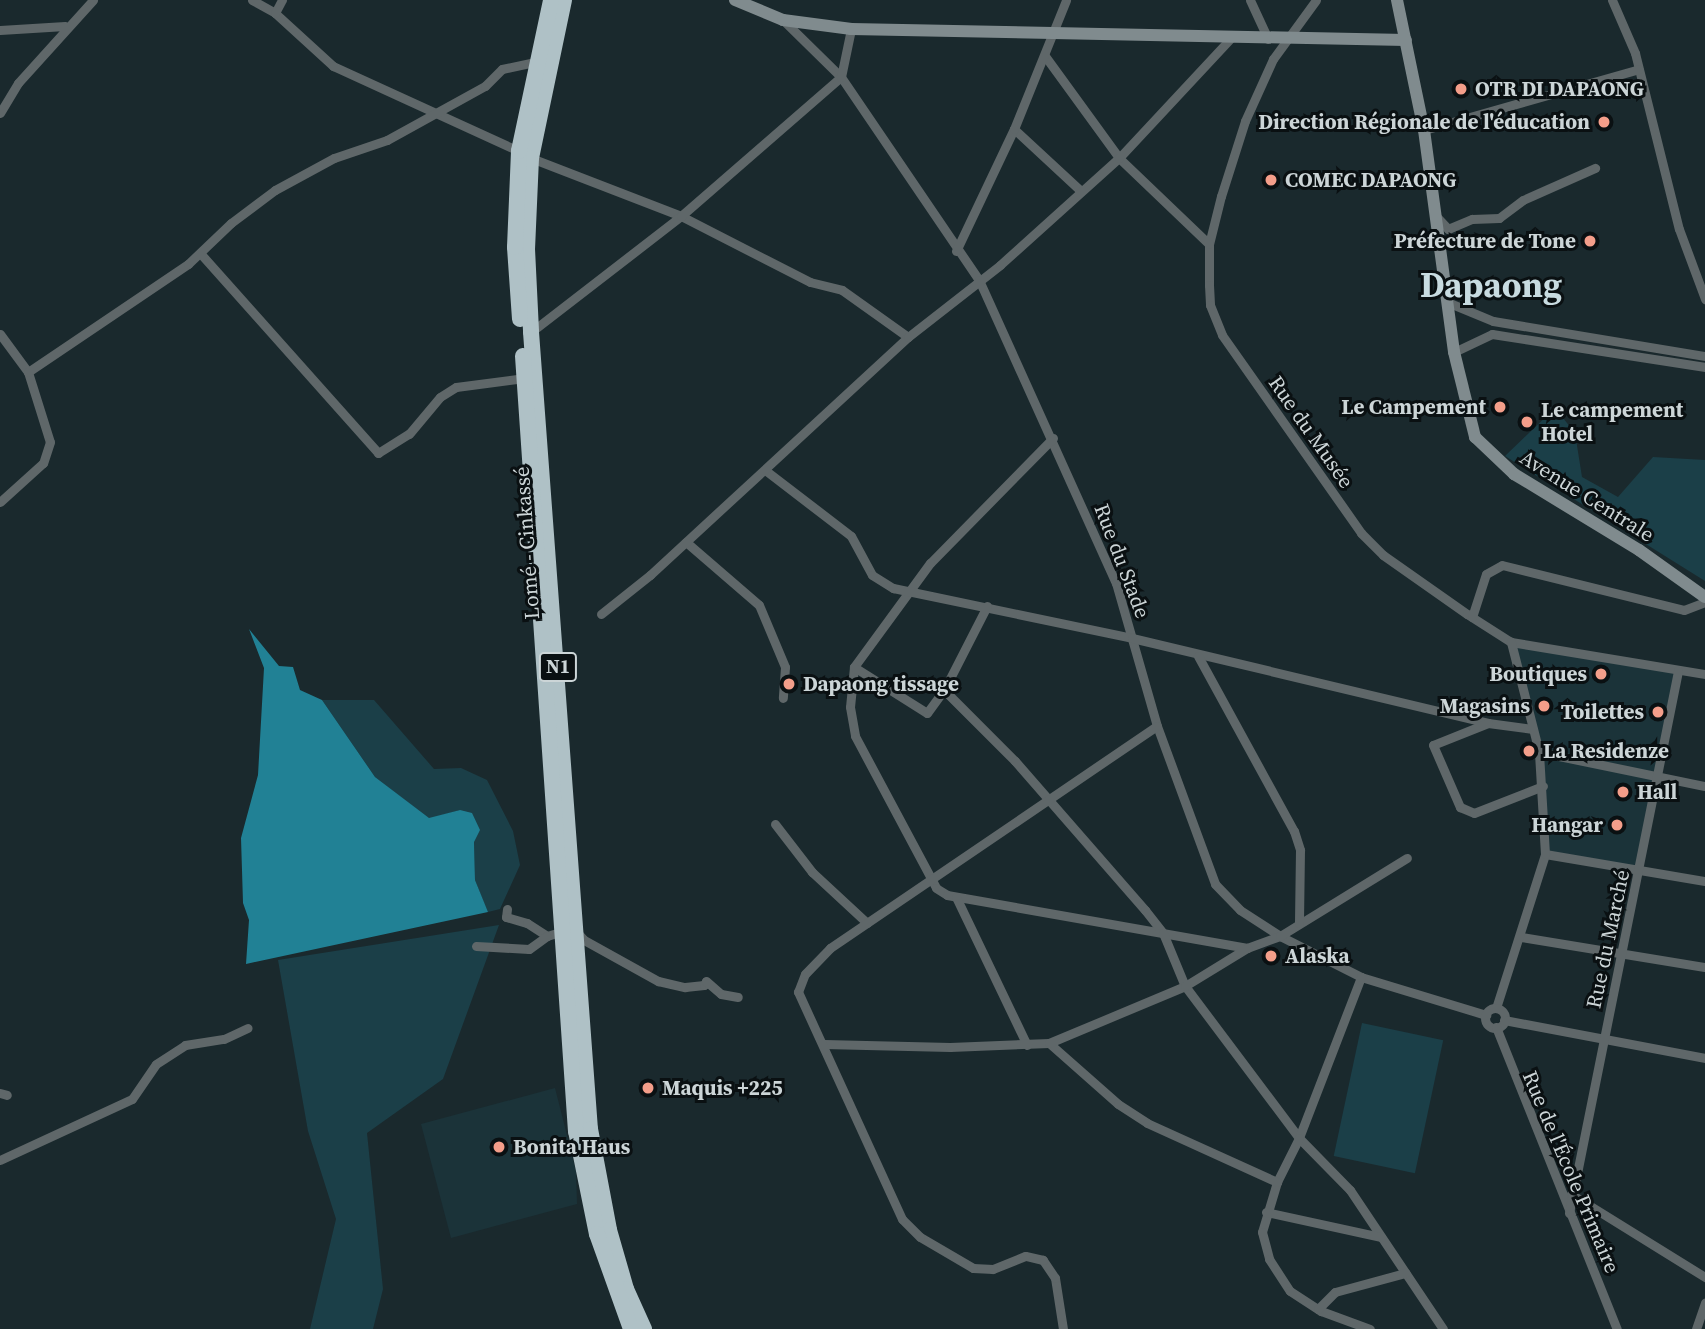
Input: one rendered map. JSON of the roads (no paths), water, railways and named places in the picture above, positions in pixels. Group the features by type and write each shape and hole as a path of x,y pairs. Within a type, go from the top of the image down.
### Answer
{"highway":[{"name":"Lomé - Cinkassé","path":"551,0 535,62 515,247 526,333 569,931 576,1131 588,1200 631,1329"},
{"name":"Lomé - Cinkassé","path":"525,155 564,0"},
{"name":"Lomé - Cinkassé","path":"526,333 524,379 569,931"},
{"name":"Lomé - Cinkassé","path":"620,1291 644,1329"}],"main road":[{"path":"735,0 783,20 851,29 1270,41 1406,40"},
{"name":"Avenue Centrale","path":"1397,0 1424,130 1454,352 1471,427 1496,461 1705,599"}],"street":[{"path":"0,113 65,26 93,0"},
{"path":"252,0 275,13 320,58 525,155 681,216 810,282 842,290 908,337"},
{"path":"275,13 282,0"},
{"path":"956,251 1014,129 1066,0"},
{"path":"1250,0 1262,34 1270,41"},
{"name":"Rue du Musée","path":"1316,0 1285,41 1245,121 1209,244 1210,305 1222,335 1354,523 1382,555 1511,642 1705,674"},
{"path":"1612,0 1639,69 1679,229 1705,299"},
{"name":"Rue du Stade","path":"783,20 841,77 956,251 979,280 1053,438 1116,583 1157,726 1215,884 1240,910 1280,936 1361,977 1486,1015"},
{"path":"0,30 65,26"},
{"path":"526,333 681,216 841,77 851,29"},
{"path":"601,614 686,542 908,337 979,280 1119,158 1230,39"},
{"path":"1045,56 1119,158 1209,244"},
{"path":"28,372 200,253 275,190 334,158 377,145 438,113 485,86 502,69 535,62"},
{"path":"1424,130 1639,69"},
{"path":"1014,129 1081,191"},
{"path":"1435,214 1448,229 1472,219 1499,218 1522,200 1595,168"},
{"path":"200,253 378,453 409,434 440,397 456,387 524,379"},
{"path":"1447,302 1493,321 1705,356"},
{"path":"0,334 28,372 50,450 30,477 0,502"},
{"path":"1454,352 1492,334 1705,367"},
{"path":"1676,363 1678,351"},
{"path":"1053,438 909,590 854,667 850,707 855,736 939,891 956,897 1247,948"},
{"path":"765,470 851,536 872,575 893,588 1132,638 1198,656 1488,723 1533,729"},
{"path":"686,542 759,606 785,667 783,698"},
{"path":"1472,617 1486,574 1502,565 1684,610 1705,599"},
{"path":"854,667 924,712 931,711 987,606"},
{"path":"1486,1015 1496,1008 1521,937 1545,854 1539,752 1511,642"},
{"path":"1198,656 1294,831 1301,859 1299,923"},
{"name":"Rue du Marché","path":"1569,1213 1678,671"},
{"path":"944,690 1050,802 1163,933 1185,986 1299,1138 1350,1190 1443,1329"},
{"path":"1488,723 1432,748 1460,807 1474,813 1543,786"},
{"path":"1063,1329 1055,1279 1043,1260 1025,1256 993,1269 973,1268 906,1224 824,1044 805,1013 800,984 830,948 930,876 1050,802 1157,726"},
{"path":"1539,752 1705,786"},
{"path":"775,824 812,872 867,923"},
{"path":"1545,854 1640,867 1705,881"},
{"path":"824,1044 1049,1043 1185,986 1247,948 1280,936 1406,858"},
{"path":"956,897 1027,1045"},
{"path":"506,909 506,917 527,923 547,936"},
{"path":"476,946 529,949 547,936 569,931 658,981 685,987 704,985 706,981 721,994 738,997"},
{"path":"1521,937 1705,967"},
{"path":"1361,977 1299,1138 1277,1182 1266,1212 1263,1242 1278,1276 1290,1291 1318,1309 1370,1329"},
{"path":"1496,1008 1504,1020 1705,1058"},
{"name":"Rue de l'École Primaire","path":"1486,1015 1487,1024 1496,1027 1617,1329"},
{"path":"1496,1027 1504,1020"},
{"path":"0,1160 132,1099 156,1064 185,1045 224,1040 248,1028"},
{"path":"1049,1043 1118,1104 1147,1123 1277,1182"},
{"path":"1571,1195 1705,1277"},
{"path":"1266,1212 1381,1237"},
{"path":"1318,1309 1335,1292 1405,1273"},
{"path":"1696,1329 1705,1303"}],"water":[{"path":"249,629 279,666 293,667 300,690 322,700 375,777 429,818 460,810 472,813 480,830 474,842 475,880 488,912 246,964 249,920 243,903 241,838 258,775 264,668"}],"place":[{"name":"OTR DI DAPAONG","path":"1461,89"},
{"name":"Direction Régionale de l'éducation","path":"1604,122"},
{"name":"COMEC DAPAONG","path":"1271,180"},
{"name":"Préfecture de Tone","path":"1590,241"},
{"name":"Le Campement","path":"1500,407"},
{"name":"Le campement Hotel","path":"1527,422"},
{"name":"Boutiques","path":"1601,674"},
{"name":"Dapaong tissage","path":"789,684"},
{"name":"Magasins","path":"1544,706"},
{"name":"Toilettes","path":"1658,712"},
{"name":"La Residenze","path":"1529,751"},
{"name":"Hall","path":"1623,792"},
{"name":"Hangar","path":"1617,825"},
{"name":"Alaska","path":"1271,956"},
{"name":"Maquis +225","path":"648,1088"},
{"name":"Bonita Haus","path":"499,1147"}],"district":[{"name":"Dapaong","path":"1491,285"}]}
